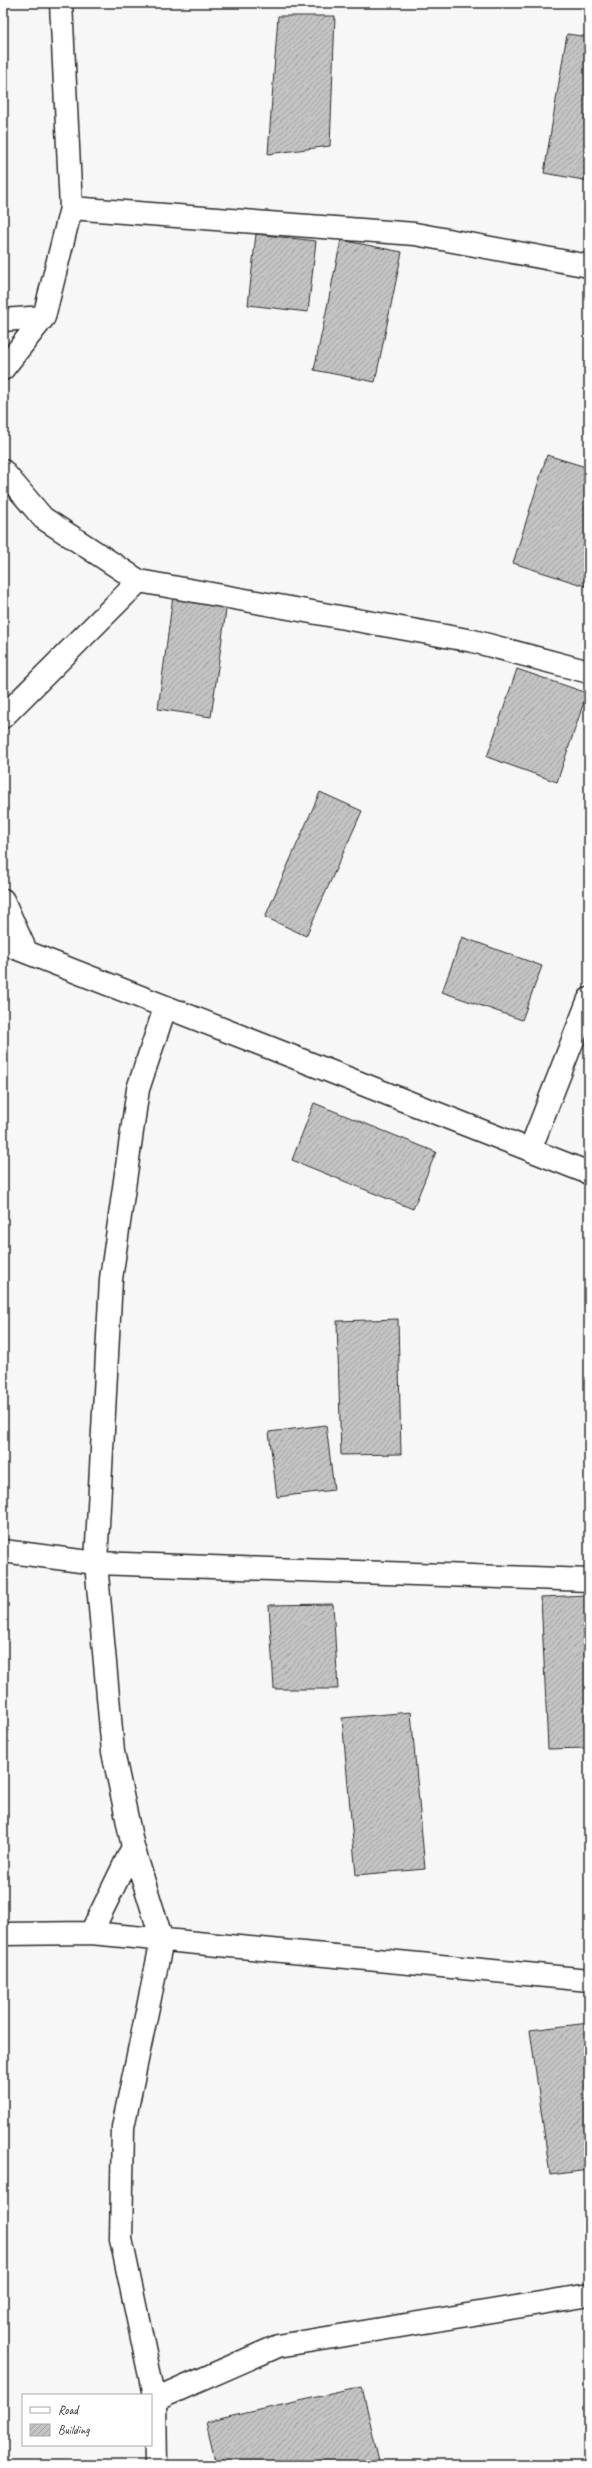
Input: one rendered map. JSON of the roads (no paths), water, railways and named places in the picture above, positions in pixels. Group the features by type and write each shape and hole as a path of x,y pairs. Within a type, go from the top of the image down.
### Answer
{"street":[{"path":"3,370 44,317 70,208 61,3"},
{"path":"70,208 416,234 589,266"},
{"path":"3,320 44,317"},
{"path":"3,471 43,518 139,581 474,641 589,672"},
{"path":"3,717 139,581"},
{"path":"3,900 25,950"},
{"path":"3,943 25,950 165,1008 589,1173"},
{"path":"530,1150 589,999"},
{"path":"156,2465 155,2400 121,2239 123,2127 162,1940 133,1847 113,1752 96,1563 111,1279 138,1088 165,1008"},
{"path":"3,1551 96,1563 589,1580"},
{"path":"91,1933 133,1847"},
{"path":"3,1934 91,1933 589,1980"},
{"path":"155,2400 278,2346 589,2295"}]}
